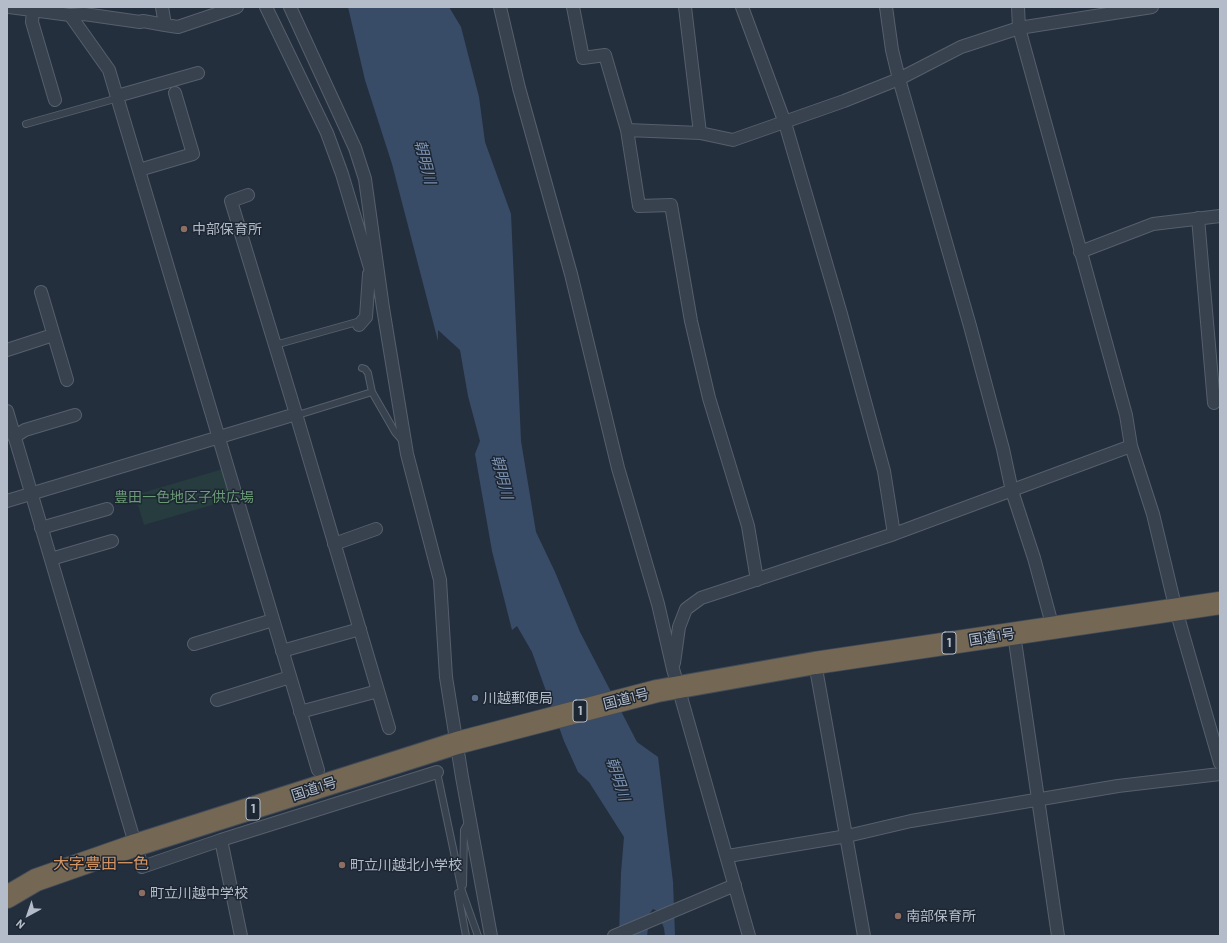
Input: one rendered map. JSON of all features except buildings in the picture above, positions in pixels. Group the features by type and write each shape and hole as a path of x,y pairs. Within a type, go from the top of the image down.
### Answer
{"highway":[{"name":"国道1号","path":"7,897 36,880 136,845 457,743 502,730 657,691 676,677 815,663 1220,603"}],"street":[{"path":"9,7 70,14 84,14 178,27 237,7"},
{"path":"162,7 165,25"},
{"path":"266,7 331,142 375,273"},
{"path":"290,7 361,163 365,179 375,273 405,443 440,580 446,677 491,936"},
{"path":"500,7 519,88 571,274 618,468 658,604 676,677 728,856 749,936"},
{"path":"573,7 583,58 605,55 626,130 639,206 671,205 691,321 707,390 748,526 757,580"},
{"path":"685,7 700,133"},
{"path":"742,7 785,123 841,314 884,471 894,534"},
{"path":"886,7 892,50 899,79 970,326 1003,449 1012,491 1034,558 1053,628"},
{"path":"1018,7 1019,28 1126,415 1132,446 1154,514 1176,610 1220,763"},
{"path":"626,130 700,133 733,140 785,123 899,79 961,47 1019,28 1152,7"},
{"path":"33,10 32,22 55,100"},
{"path":"70,14 109,70 118,97 218,438 318,770"},
{"path":"118,97 198,73"},
{"path":"139,170 193,154 175,93"},
{"path":"248,195 231,201 389,728"},
{"path":"1080,252 1153,224 1220,216"},
{"path":"1198,218 1214,402"},
{"path":"358,324 366,317 369,274 375,273"},
{"path":"41,292 67,380"},
{"path":"7,350 53,335"},
{"path":"7,412 142,867 329,804 437,772"},
{"path":"7,501 296,414"},
{"path":"14,437 25,430 74,416"},
{"path":"676,677 679,627 686,609 701,598 894,534 1132,446"},
{"path":"41,528 107,508"},
{"path":"334,544 376,529"},
{"path":"51,559 112,541"},
{"path":"194,644 273,620"},
{"path":"282,651 360,629"},
{"path":"1014,634 1058,936"},
{"path":"815,663 864,936"},
{"path":"217,700 290,677"},
{"path":"300,712 378,691"},
{"path":"728,856 847,836 910,821 1118,786 1220,774"},
{"path":"221,840 241,936"},
{"path":"614,936 736,885"}],"lane":[{"path":"26,124 118,97"},
{"path":"275,345 358,324"},
{"path":"362,368 368,373 372,392 395,432 405,443"},
{"path":"296,414 301,414 372,392"},
{"path":"437,772 462,891 478,936"},
{"path":"466,936 458,893 462,891 464,830 470,819"}],"green space":[{"name":"豊田一色地区子供広場","path":"223,469 232,499 144,525 135,495"}],"water":[{"name":"朝明川","path":"348,7 449,7 461,27 479,97 485,142 511,214 521,441 536,532 555,572 580,632 637,742 658,757 673,882 675,936 665,936 664,928 657,911 653,909 650,913 647,936 619,936 624,837 589,782 578,772 564,741 532,652 517,626 512,630 492,551 475,454 480,441 468,396 460,350 438,330 438,341 392,164 365,80"}],"place":[{"name":"中部保育所","path":"184,229"},
{"name":"川越郵便局","path":"475,698"},
{"name":"町立川越北小学校","path":"342,865"},
{"name":"町立川越中学校","path":"142,893"},
{"name":"南部保育所","path":"898,916"}],"district":[{"name":"大字豊田一色","path":"101,864"}]}
